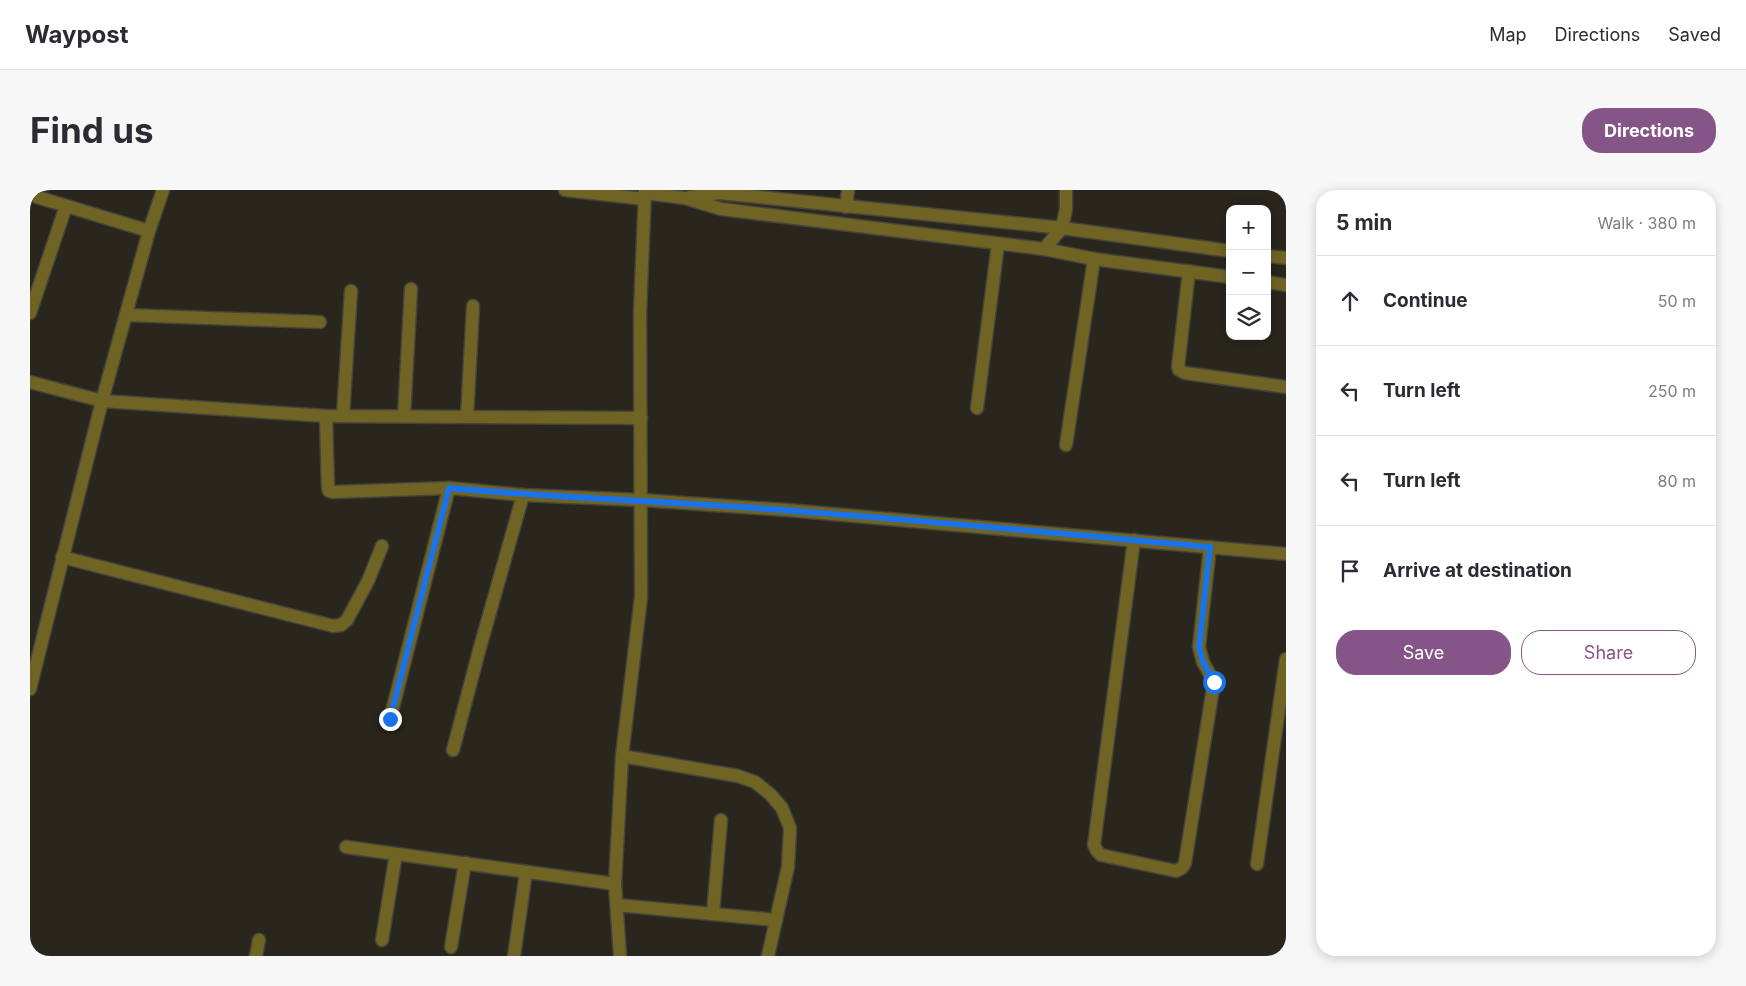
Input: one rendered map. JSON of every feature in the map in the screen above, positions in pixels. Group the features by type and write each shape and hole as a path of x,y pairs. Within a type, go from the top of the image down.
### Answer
{"street":[{"path":"30,689 102,401 148,231 163,190"},
{"path":"565,190 685,198 721,209 1044,249 1226,277"},
{"path":"846,206 848,190"},
{"path":"1044,249 1062,228 1066,209 1066,190"},
{"path":"685,198 719,193 1062,228 1226,249"},
{"path":"620,956 615,884 622,756 641,596 640,312 645,194"},
{"path":"37,197 148,231"},
{"path":"30,313 66,206"},
{"path":"977,408 998,244"},
{"path":"1271,256 1286,258"},
{"path":"1066,445 1094,258"},
{"path":"1189,272 1179,370 1185,373 1286,386"},
{"path":"1271,283 1286,285"},
{"path":"404,416 411,289"},
{"path":"343,416 351,291"},
{"path":"467,417 473,306"},
{"path":"126,315 320,322"},
{"path":"30,383 102,401 326,416 641,418"},
{"path":"326,416 329,491 449,488 523,495 641,500 797,511 1286,554"},
{"path":"390,719 449,488"},
{"path":"453,750 523,495"},
{"path":"1134,540 1094,845 1102,855 1176,871 1182,868 1184,863 1214,682 1203,662 1199,647 1210,547"},
{"path":"62,557 333,626 341,625 346,620 368,581 382,546"},
{"path":"1257,864 1286,658"},
{"path":"622,756 738,776 755,782 770,794 782,808 790,828 788,867 768,956"},
{"path":"713,913 721,820"},
{"path":"346,847 615,884"},
{"path":"382,940 396,854"},
{"path":"451,947 465,864"},
{"path":"514,956 526,872"},
{"path":"616,905 776,920"},
{"path":"256,956 259,940"}],"route":[{"path":"390,719 449,488 523,495 641,500 787,510 1210,547 1199,647 1203,662 1214,682"}]}
